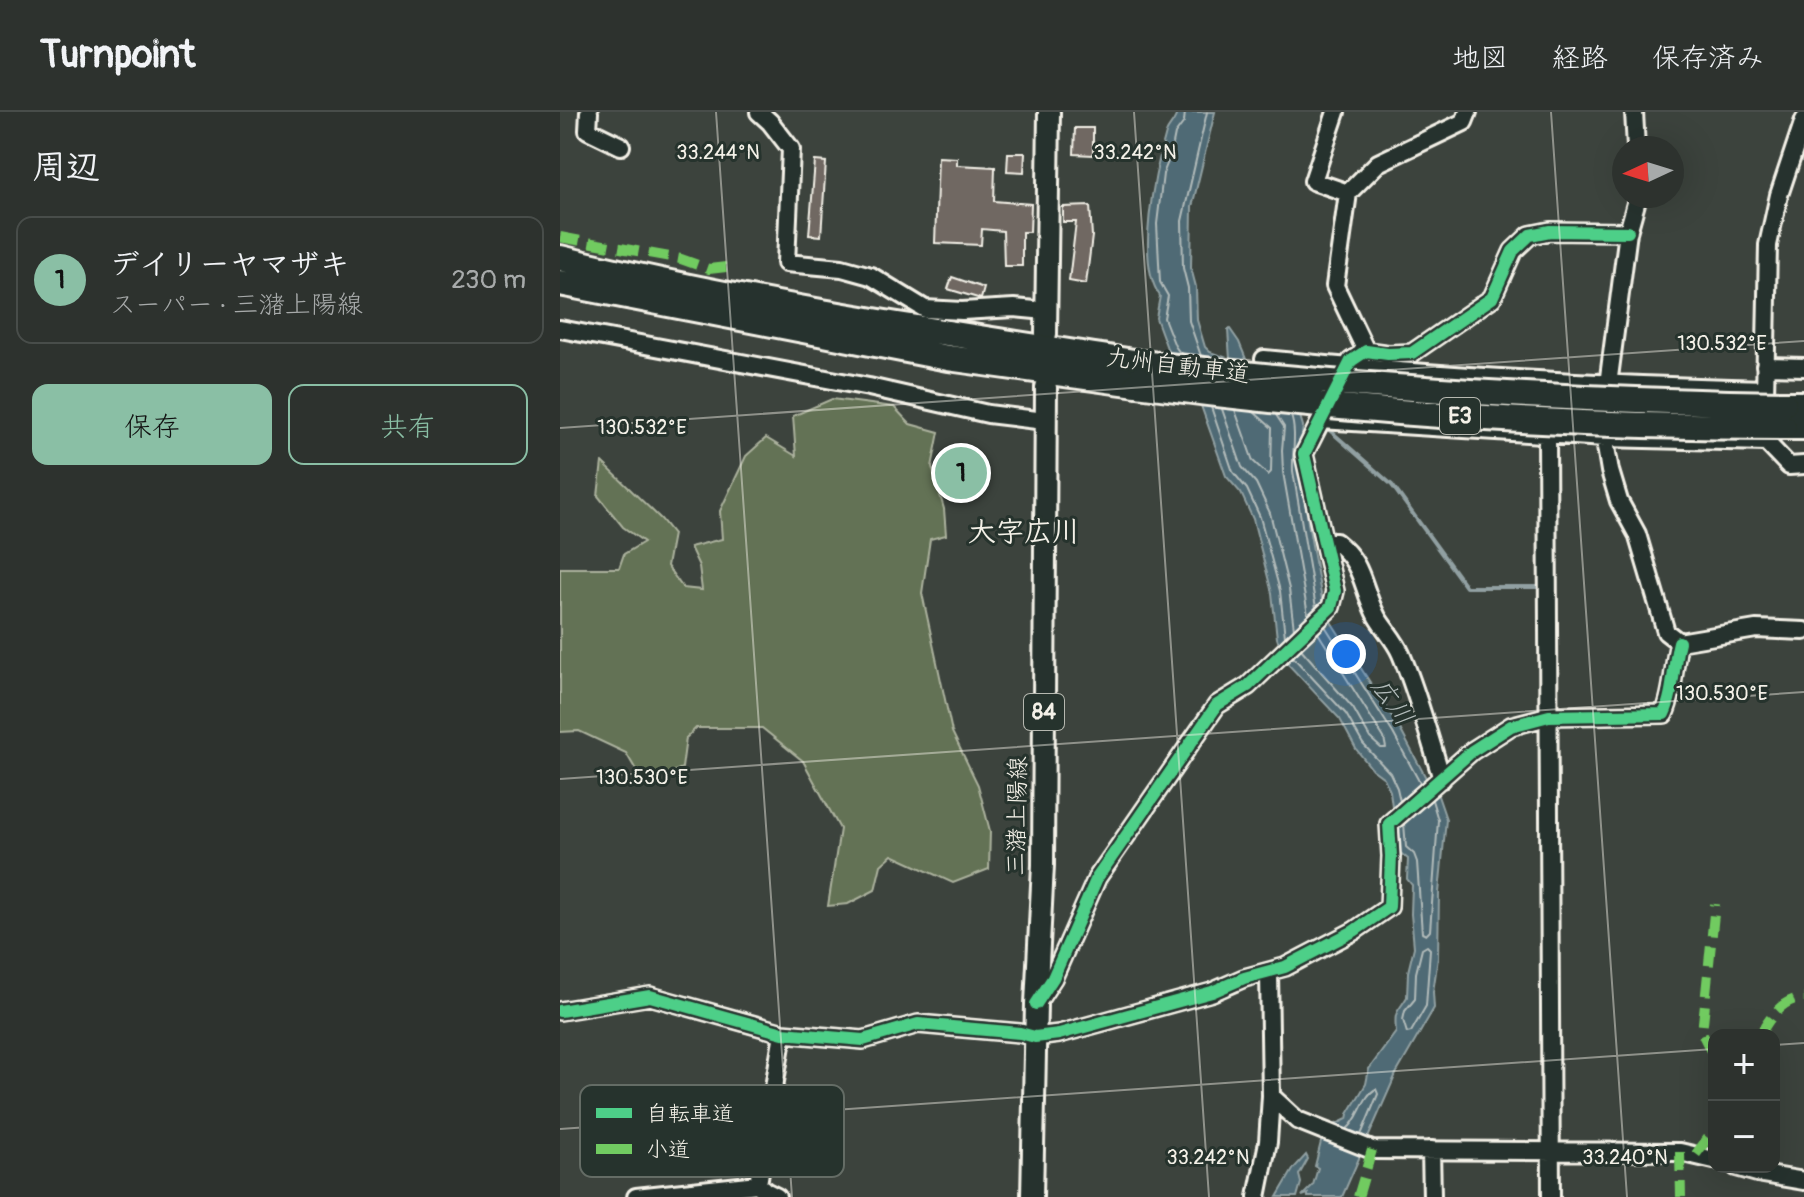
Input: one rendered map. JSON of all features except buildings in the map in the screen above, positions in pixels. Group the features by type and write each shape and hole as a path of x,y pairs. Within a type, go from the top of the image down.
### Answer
{"highway":[{"name":"九州自動車道","path":"560,258 648,280 1138,374"},
{"name":"九州自動車道","path":"560,283 948,358 1138,374 1238,375 1784,415"}],"main road":[{"path":"1046,334 1049,112"},
{"name":"三潴上陽線","path":"1032,1197 1043,865 1046,387"}],"street":[{"path":"589,112 588,130 621,146"},
{"path":"759,112 791,149 786,263 842,268 871,276 925,309 962,311 1014,308 1046,311"},
{"path":"1336,112 1313,181 1348,193"},
{"path":"1366,351 1335,286 1348,193 1378,163 1464,122 1468,112"},
{"path":"1634,112 1635,136"},
{"path":"1804,120 1779,195 1768,245 1765,366 1784,415 1789,466 1804,465"},
{"path":"1635,208 1628,232 1608,385 1605,438 1619,501 1637,534 1666,632 1679,642 1756,629 1804,631"},
{"path":"1036,1004 1053,978 1097,878 1217,705 1248,686 1331,607 1335,591 1304,454 1351,361 1366,351 1412,353 1492,298 1513,251 1530,235 1550,231 1628,232"},
{"path":"560,329 869,387 988,414 1045,421"},
{"path":"1264,359 1446,376 1608,385 1784,415"},
{"path":"1765,366 1804,367"},
{"path":"1321,420 1605,438 1784,415"},
{"path":"1547,435 1549,716 1545,1151 1551,1197"},
{"path":"1324,542 1336,542 1351,553 1359,569 1376,615 1403,660 1440,780"},
{"path":"560,1011 650,996 783,1033 863,1040 918,1024 1035,1037 1059,1034 1212,992 1244,978 1285,967 1354,931 1389,907 1389,824 1493,736 1511,726 1549,716 1664,714 1670,701 1672,668 1679,642"},
{"path":"1257,1197 1268,1142 1271,1096 1269,972"},
{"path":"774,1085 783,1033"},
{"path":"1271,1096 1297,1120 1372,1150 1680,1152 1708,1159"},
{"path":"1431,1150 1432,1197"},
{"path":"1757,1173 1804,1181"},
{"path":"758,1184 759,1177"},
{"path":"636,1197 758,1184"},
{"path":"758,1184 777,1197"}],"green space":[{"path":"832,399 894,407 910,424 939,432 932,467 944,509 946,535 930,539 922,593 952,732 978,785 990,831 989,869 953,883 892,855 881,865 875,890 848,904 828,906 840,829 803,761 762,728 696,728 686,738 682,768 666,775 639,775 626,753 579,731 560,732 560,568 619,568 624,554 644,542 623,527 598,496 602,462 673,534 667,566 683,588 702,590 699,566 690,547 722,539 720,511 746,456 766,438 796,456 793,416"}],"water":[{"path":"1177,112 1215,112 1192,207 1191,268 1196,287 1197,320 1205,347 1230,359 1230,329 1250,369 1296,408 1303,426 1300,451 1308,523 1323,605 1436,790 1446,819 1434,1008 1396,1074 1342,1197 1302,1196 1313,1185 1322,1138 1334,1125 1347,1119 1366,1084 1369,1069 1396,1032 1396,1015 1407,997 1408,972 1414,947 1412,885 1407,879 1408,859 1398,851 1390,791 1384,778 1356,749 1340,719 1285,661 1277,638 1272,593 1253,519 1241,493 1226,476 1194,386 1168,351 1156,318 1160,296 1149,262 1150,216 1166,133"},
{"path":"1306,1155 1308,1159 1299,1175 1301,1183 1297,1197 1277,1197 1294,1168"}],"waterway":[{"path":"1322,428 1326,427 1392,485 1466,587 1541,589"},
{"path":"1542,998 1542,1145"},
{"path":"1542,1154 1542,1197"}],"marked path":[{"path":"560,237 681,259 709,269 727,267"},
{"path":"1708,1045 1702,1033 1715,904"},
{"path":"1764,1029 1783,1005 1804,998"},
{"path":"1696,1154 1708,1138"},
{"path":"1358,1197 1372,1150"},
{"path":"1680,1152 1681,1197"}],"cycle path":[{"path":"1036,1004 1053,978 1097,878 1217,705 1248,686 1331,607 1335,591 1304,454 1351,361 1366,351 1412,353 1492,298 1513,251 1530,235 1550,231 1628,232"},
{"path":"560,1011 650,996 783,1033 863,1040 918,1024 1035,1037 1059,1034 1212,992 1244,978 1285,967 1354,931 1389,907 1389,824 1472,751 1511,726 1549,716 1664,714 1670,697 1679,642"}],"place":[{"name":"デイリーヤマザキ","path":"961,473"}],"district":[{"name":"大字広川","path":"1024,532"}],"water label":[{"name":"広川","path":"1392,702"}]}
